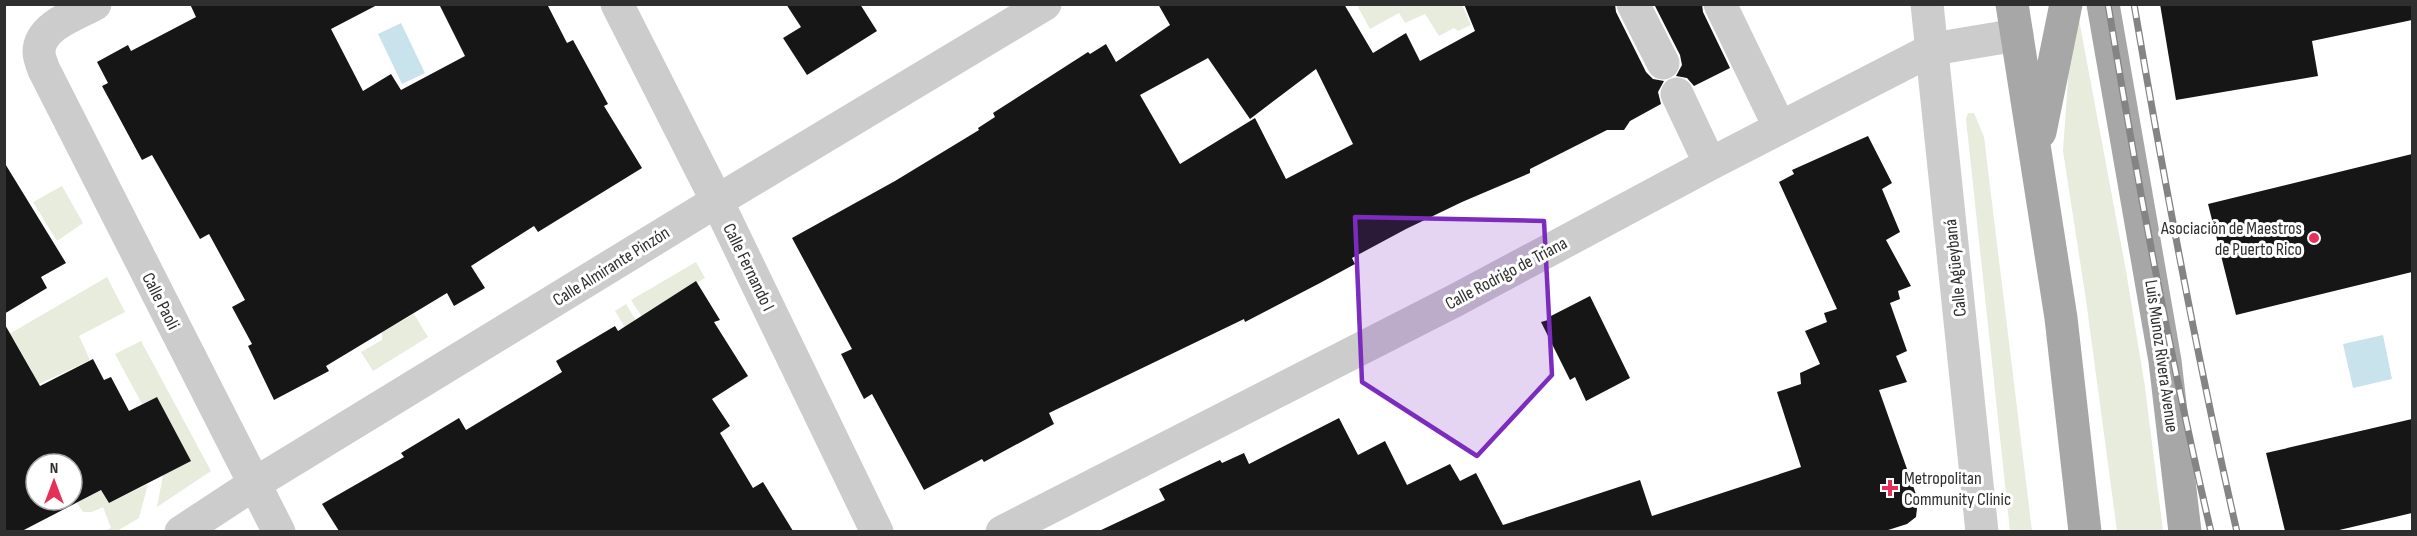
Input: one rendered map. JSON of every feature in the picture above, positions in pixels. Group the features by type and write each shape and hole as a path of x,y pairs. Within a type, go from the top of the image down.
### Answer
{"main road":[{"path":"2036,153 2066,4"},
{"name":"Luis Munoz Rivera Avenue","path":"2103,4 2165,361 2185,531"},
{"path":"2014,20 2061,318 2085,531"}],"street":[{"name":"Calle Paoli","path":"95,4 56,25 45,35 38,51 44,70 279,531"},
{"name":"Calle Fernando I","path":"617,4 717,201 877,531"},
{"name":"Calle Almirante Pinzón","path":"181,531 717,201 1045,4"},
{"path":"1633,4 1663,63"},
{"path":"1720,4 1780,128"},
{"name":"Calle Agüeybaná","path":"1927,4 1982,531"},
{"name":"Calle Rodrigo de Triana","path":"1002,531 1456,300 1710,164 1933,49 2014,20"},
{"path":"1677,94 1710,164"}],"highlighted area":[{"path":"1355,217 1544,221 1552,375 1477,456 1362,382"}],"shaded area":[{"path":"1357,5 1462,5 1471,25 1458,31 1454,28 1439,36 1425,14 1405,23 1399,13 1370,29"},
{"path":"2078,14 2126,271 2145,387 2163,531 2117,531 2086,300 2063,151 2071,36"},
{"path":"1968,113 1974,113 1984,137 2032,531 2010,531 1966,119"},
{"path":"62,186 83,223 57,241 33,202"},
{"path":"696,262 705,278 645,316 674,363 670,365 679,378 672,383 688,409 680,414 713,472 709,475 689,441 667,435 653,445 651,441 662,434 650,412 631,423 618,403 649,384 639,367 646,362 615,311 626,304 636,321 642,317 631,300"},
{"path":"107,277 125,312 79,336 90,360 18,394 32,371 13,338 5,343 4,337"},
{"path":"414,314 428,337 373,371 361,352 382,340 382,332"},
{"path":"141,341 211,471 157,507 163,475 190,461 157,397 142,404 115,354"},
{"path":"148,484 139,518 117,531 104,531 111,528 103,507 92,512 84,512 84,499 101,490 109,503"}],"water":[{"path":"401,23 425,73 402,84 378,34"},
{"path":"2383,335 2392,379 2353,388 2343,344"}],"building":[{"path":"190,4 379,4 331,29 363,91 391,74 401,90 465,56 439,4 547,4 567,43 573,40 608,104 604,106 642,168 538,232 534,226 471,266 485,288 454,306 447,293 326,366 329,371 274,400 248,346 252,344 232,307 245,300 209,234 200,239 152,155 142,160 102,86 108,83 97,62 128,45 131,51 196,17"},
{"path":"786,4 860,4 877,31 807,75 783,38 801,27"},
{"path":"1158,4 1344,4 1373,53 1406,33 1420,61 1475,31 1464,4 1615,4 1616,12 1646,72 1653,79 1664,81 1658,92 1661,104 1630,121 1624,130 1607,130 1530,169 1530,173 1406,229 1352,258 1355,264 1245,322 1244,319 1049,413 1054,424 984,462 982,459 924,490 872,394 864,399 841,354 852,349 792,238 895,181 979,130 978,128 995,117 993,113 1088,52 1090,54 1106,44 1116,62 1170,25","holes":["1208,58 1250,119 1316,69 1353,144 1286,179 1255,118 1180,164 1140,95"]},
{"path":"1654,4 1702,4 1703,12 1730,68 1694,86 1687,78 1676,76 1682,65 1680,55"},
{"path":"2160,4 2412,4 2412,20 2312,41 2318,76 2176,100"},
{"path":"1868,136 1892,183 1882,189 1900,232 1886,240 1911,286 1898,291 1900,299 1890,303 1907,351 1896,356 1907,382 1879,390 1918,500 1916,517 1907,524 1885,531 1099,531 1165,500 1159,489 1220,460 1222,463 1244,453 1249,464 1339,418 1358,455 1385,441 1407,485 1450,464 1460,481 1476,473 1503,525 1640,480 1652,516 1801,467 1777,392 1801,384 1800,373 1820,364 1805,331 1827,322 1824,313 1837,309 1779,182 1794,174 1792,170"},
{"name":"Asociación de Maestros de Puerto Rico","path":"2412,154 2412,272 2236,315 2208,204"},
{"path":"4,162 66,263 41,277 47,288 4,314"},
{"path":"696,281 720,320 714,322 748,376 712,399 730,426 720,433 753,488 763,482 793,531 339,531 322,504 404,457 401,453 459,418 466,430 562,372 556,361 615,326 618,331"},
{"path":"1590,296 1630,378 1586,401 1575,377 1570,380 1541,322"},
{"path":"4,323 40,386 93,359 104,380 111,377 129,411 157,397 191,461 109,503 101,490 84,499 84,452 24,452 24,512 59,512 22,531 4,531"},
{"path":"2412,419 2412,513 2335,531 2285,531 2266,453"}],"railway":[{"path":"2108,4 2155,269 2211,532"},
{"path":"2134,4 2182,269 2237,532"}],"place":[{"name":"Asociación de Maestros de Puerto Rico","path":"2314,238"},
{"name":"Metropolitan Community Clinic","path":"1890,488"}]}
